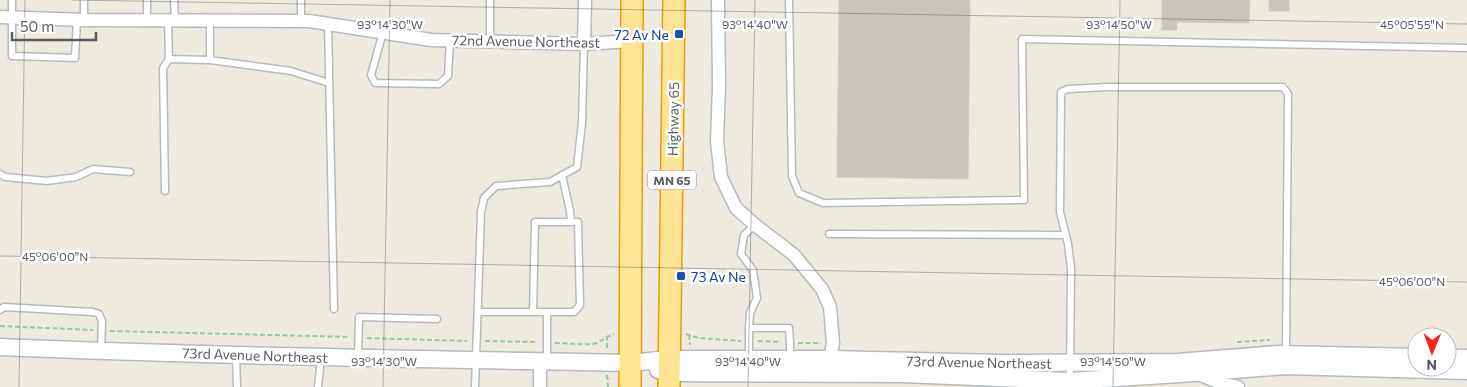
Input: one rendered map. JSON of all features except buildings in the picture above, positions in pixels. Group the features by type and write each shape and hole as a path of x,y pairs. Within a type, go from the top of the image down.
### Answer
{"highway":[{"name":"MN 65","path":"630,387 632,0"},
{"name":"Highway 65","path":"670,373 674,0"}],"street":[{"path":"584,44 585,0"},
{"path":"718,0 719,87 717,141 721,178 736,208 755,226 794,255 822,289 830,307 831,359"},
{"name":"72nd Avenue Northeast","path":"6,17 80,20 301,21 431,40 584,44 632,42"},
{"name":"73rd Avenue Northeast","path":"0,347 476,361 630,363 670,373 831,359 902,374 1070,381 1196,373 1286,353 1467,371"},
{"name":"73rd Avenue Northeast","path":"670,373 749,359 831,359 1070,363 1179,374 1286,353 1407,357"},
{"path":"540,387 544,361"},
{"name":"73rd Avenue Northeast","path":"1196,373 1223,384 1238,387"}],"lane":[{"path":"12,0 6,17 12,56 75,58 84,0"},
{"path":"147,0 147,20"},
{"path":"165,191 163,68 169,59 174,0"},
{"path":"301,0 301,21"},
{"path":"490,0 490,41"},
{"path":"789,0 792,176 799,193 823,203 1024,200 1022,39 1467,48"},
{"path":"210,21 210,60"},
{"path":"328,24 334,309"},
{"path":"383,32 370,75 375,83 439,84 448,76 450,40"},
{"path":"475,387 481,212 484,198 496,186 550,182 577,168 582,123 584,44"},
{"path":"169,59 210,60 291,71 329,83"},
{"path":"1070,381 1071,268 1060,212 1061,92 1068,89 1108,87 1283,87 1288,94 1286,353"},
{"path":"0,174 5,177 47,181 76,177 93,169 130,172"},
{"path":"562,175 571,222"},
{"path":"478,312 533,312 574,312 580,305 578,222 535,222 533,312"},
{"path":"749,359 750,312 757,298 753,270 741,254 744,236 755,226"},
{"path":"829,234 1066,235"},
{"path":"0,310 4,308 93,312 99,314 102,321 101,351"},
{"path":"544,361 547,342 547,312"},
{"path":"358,358 359,317 437,319"},
{"path":"749,328 789,328 790,359"},
{"path":"236,354 237,387"},
{"path":"318,387 321,357"}],"path":[{"path":"0,326 102,331 593,344 607,336 618,333 631,333"},
{"path":"670,332 683,333 700,338 790,343 831,359"},
{"path":"1235,343 1263,340 1286,353"}],"place":[{"name":"72 Av Ne","path":"679,34"},
{"name":"73 Av Ne","path":"681,276"}]}
